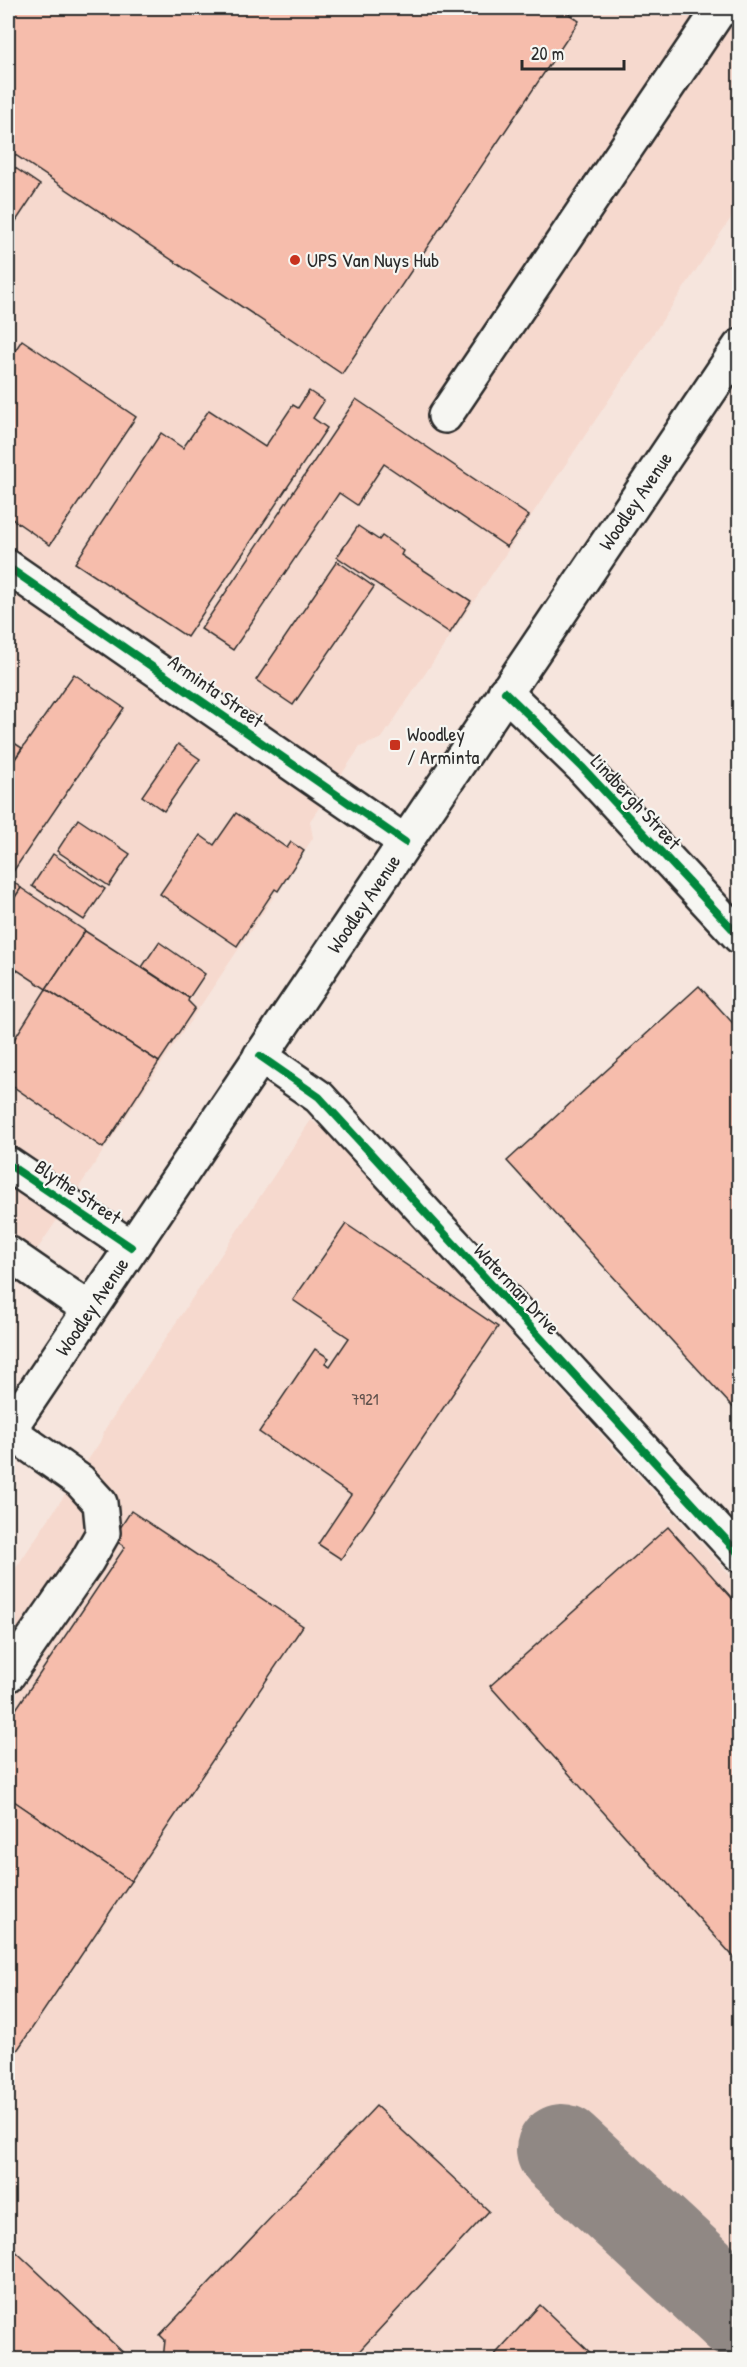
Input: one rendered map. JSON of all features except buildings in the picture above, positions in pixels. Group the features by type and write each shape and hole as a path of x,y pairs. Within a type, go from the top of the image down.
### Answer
{"street":[{"path":"445,416 721,8"},
{"name":"Woodley Avenue","path":"8,1431 88,1309 740,346"},
{"name":"Arminta Street","path":"8,567 405,842"},
{"name":"Lindbergh Street","path":"505,692 582,767 740,937"},
{"name":"Waterman Drive","path":"260,1056 319,1097 740,1555"},
{"name":"Blythe Street","path":"8,1164 131,1247"},
{"path":"8,1252 88,1309"},
{"path":"8,1431 80,1481 100,1503 103,1533 87,1561 8,1675"}],"shaded area":[{"path":"8,8 739,8 739,206 382,738 360,747 310,821 313,838 8,1293"},
{"path":"311,1120 330,1134 739,1585 739,2359 8,2360 8,1580 100,1442 105,1429"}],"taxiway":[{"path":"562,2150 740,2315"}],"cycle path":[{"path":"8,567 405,842"},
{"path":"505,692 582,767 740,937"},
{"path":"260,1056 319,1097 740,1555"},
{"path":"8,1164 131,1247"}],"place":[{"name":"UPS Van Nuys Hub","path":"295,260"},
{"name":"Woodley / Arminta","path":"395,745"}]}
